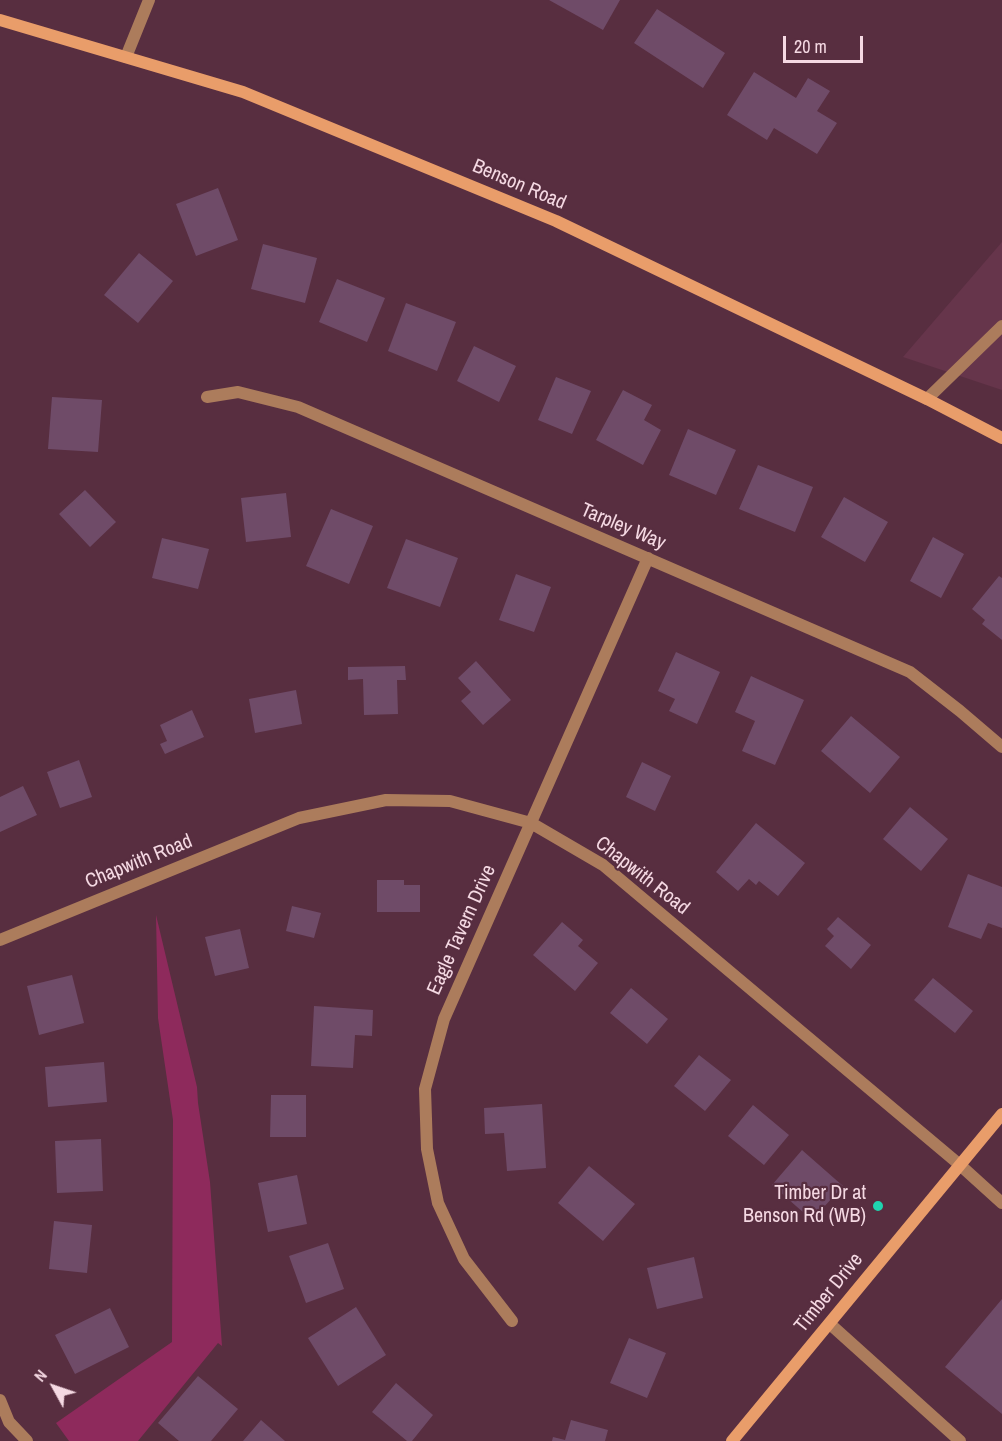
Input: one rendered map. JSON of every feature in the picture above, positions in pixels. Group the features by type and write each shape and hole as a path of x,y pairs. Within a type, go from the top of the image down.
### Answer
{"main road":[{"name":"Benson Road","path":"0,20 243,92 556,220 927,399 1002,438"},
{"name":"Timber Drive","path":"732,1441 1002,1114"}],"street":[{"path":"126,57 149,0"},
{"path":"927,399 1002,326"},
{"name":"Tarpley Way","path":"207,398 238,392 298,407 910,672 1002,747"},
{"name":"Eagle Tavern Drive","path":"512,1321 464,1259 438,1203 428,1149 425,1089 444,1019 648,558"},
{"name":"Chapwith Road","path":"0,940 299,818 386,800 450,801 531,823 603,865 960,1165 1002,1203"},
{"path":"830,1324 960,1441"},
{"path":"0,1400 5,1424 27,1441"}],"shaded area":[{"path":"1002,242 1002,390 903,357"},
{"path":"156,915 197,1087 210,1182 222,1346 218,1343 138,1441 69,1441 56,1423 172,1342 173,1120 158,1018"}],"building":[{"path":"549,0 620,0 603,30"},
{"path":"657,9 725,53 703,88 634,43"},
{"path":"754,72 796,98 808,78 830,91 817,111 837,123 817,154 774,128 767,140 727,115"},
{"path":"218,188 238,240 196,256 176,204"},
{"path":"263,244 317,258 305,303 251,289"},
{"path":"139,253 173,281 138,323 104,295"},
{"path":"337,279 385,298 367,342 319,322"},
{"path":"406,303 456,322 437,371 388,351"},
{"path":"474,346 516,366 499,402 457,381"},
{"path":"556,377 591,391 572,434 538,420"},
{"path":"623,390 652,405 644,420 661,430 643,465 596,440"},
{"path":"52,397 102,400 98,452 48,449"},
{"path":"688,429 736,450 716,495 669,475"},
{"path":"758,465 813,487 795,532 739,509"},
{"path":"85,490 116,522 90,547 59,514"},
{"path":"286,493 291,537 246,542 241,498"},
{"path":"844,497 888,522 865,562 821,537"},
{"path":"331,509 373,526 349,584 306,566"},
{"path":"933,537 964,554 941,598 910,581"},
{"path":"162,538 209,549 198,589 152,578"},
{"path":"406,539 458,558 440,607 387,588"},
{"path":"516,574 551,587 534,632 499,620"},
{"path":"999,576 1002,578 1002,640 982,624 985,620 972,609"},
{"path":"676,652 720,672 697,724 669,711 675,699 658,691"},
{"path":"476,661 511,700 483,725 461,701 471,692 458,678"},
{"path":"405,666 406,680 397,680 398,714 364,715 363,679 348,680 348,667"},
{"path":"751,676 804,700 775,765 742,751 755,721 735,712"},
{"path":"296,690 302,724 255,733 249,699"},
{"path":"192,710 204,737 165,754 160,744 167,741 160,725"},
{"path":"851,716 900,757 870,793 821,751"},
{"path":"79,760 92,797 60,808 47,772"},
{"path":"642,762 671,776 655,811 626,797"},
{"path":"23,786 37,815 0,832 0,797"},
{"path":"910,807 948,839 921,871 883,839"},
{"path":"756,823 805,863 778,896 759,881 756,885 749,879 738,891 716,872"},
{"path":"968,874 1002,887 1002,928 988,923 981,939 948,927"},
{"path":"377,880 404,880 404,885 420,885 420,912 377,912"},
{"path":"292,906 321,913 314,938 286,931"},
{"path":"838,917 871,945 851,969 825,946 834,936 827,929"},
{"path":"562,922 583,940 578,946 598,963 575,991 533,955"},
{"path":"240,929 249,968 215,976 205,937"},
{"path":"72,975 84,1023 39,1035 27,986"},
{"path":"933,978 973,1011 955,1033 914,1000"},
{"path":"631,988 668,1019 647,1044 610,1013"},
{"path":"314,1006 373,1010 372,1036 355,1035 353,1068 311,1066"},
{"path":"699,1055 731,1080 705,1111 674,1086"},
{"path":"104,1062 107,1102 48,1107 45,1067"},
{"path":"271,1095 306,1095 306,1137 270,1137"},
{"path":"542,1104 546,1168 507,1171 504,1133 485,1134 484,1108"},
{"path":"753,1105 789,1135 764,1165 728,1136"},
{"path":"101,1139 103,1191 57,1193 55,1141"},
{"path":"802,1150 843,1186 812,1220 772,1185"},
{"path":"589,1166 635,1204 603,1241 558,1203"},
{"path":"297,1175 307,1224 268,1232 258,1183"},
{"path":"54,1221 92,1225 87,1273 49,1269"},
{"path":"328,1243 344,1289 306,1303 289,1256"},
{"path":"694,1257 703,1298 657,1309 647,1268"},
{"path":"1002,1299 1002,1414 945,1367"},
{"path":"356,1307 386,1355 338,1386 308,1338"},
{"path":"110,1308 129,1347 75,1374 55,1335"},
{"path":"629,1338 666,1353 647,1398 610,1383"},
{"path":"198,1376 238,1409 211,1441 179,1441 158,1423"},
{"path":"396,1383 433,1415 412,1441 407,1441 372,1412"},
{"path":"261,1420 285,1441 243,1441"},
{"path":"571,1420 608,1430 605,1441 552,1441 553,1437 565,1440"}],"place":[{"name":"Timber Dr at Benson Rd (WB)","path":"878,1206"}]}
